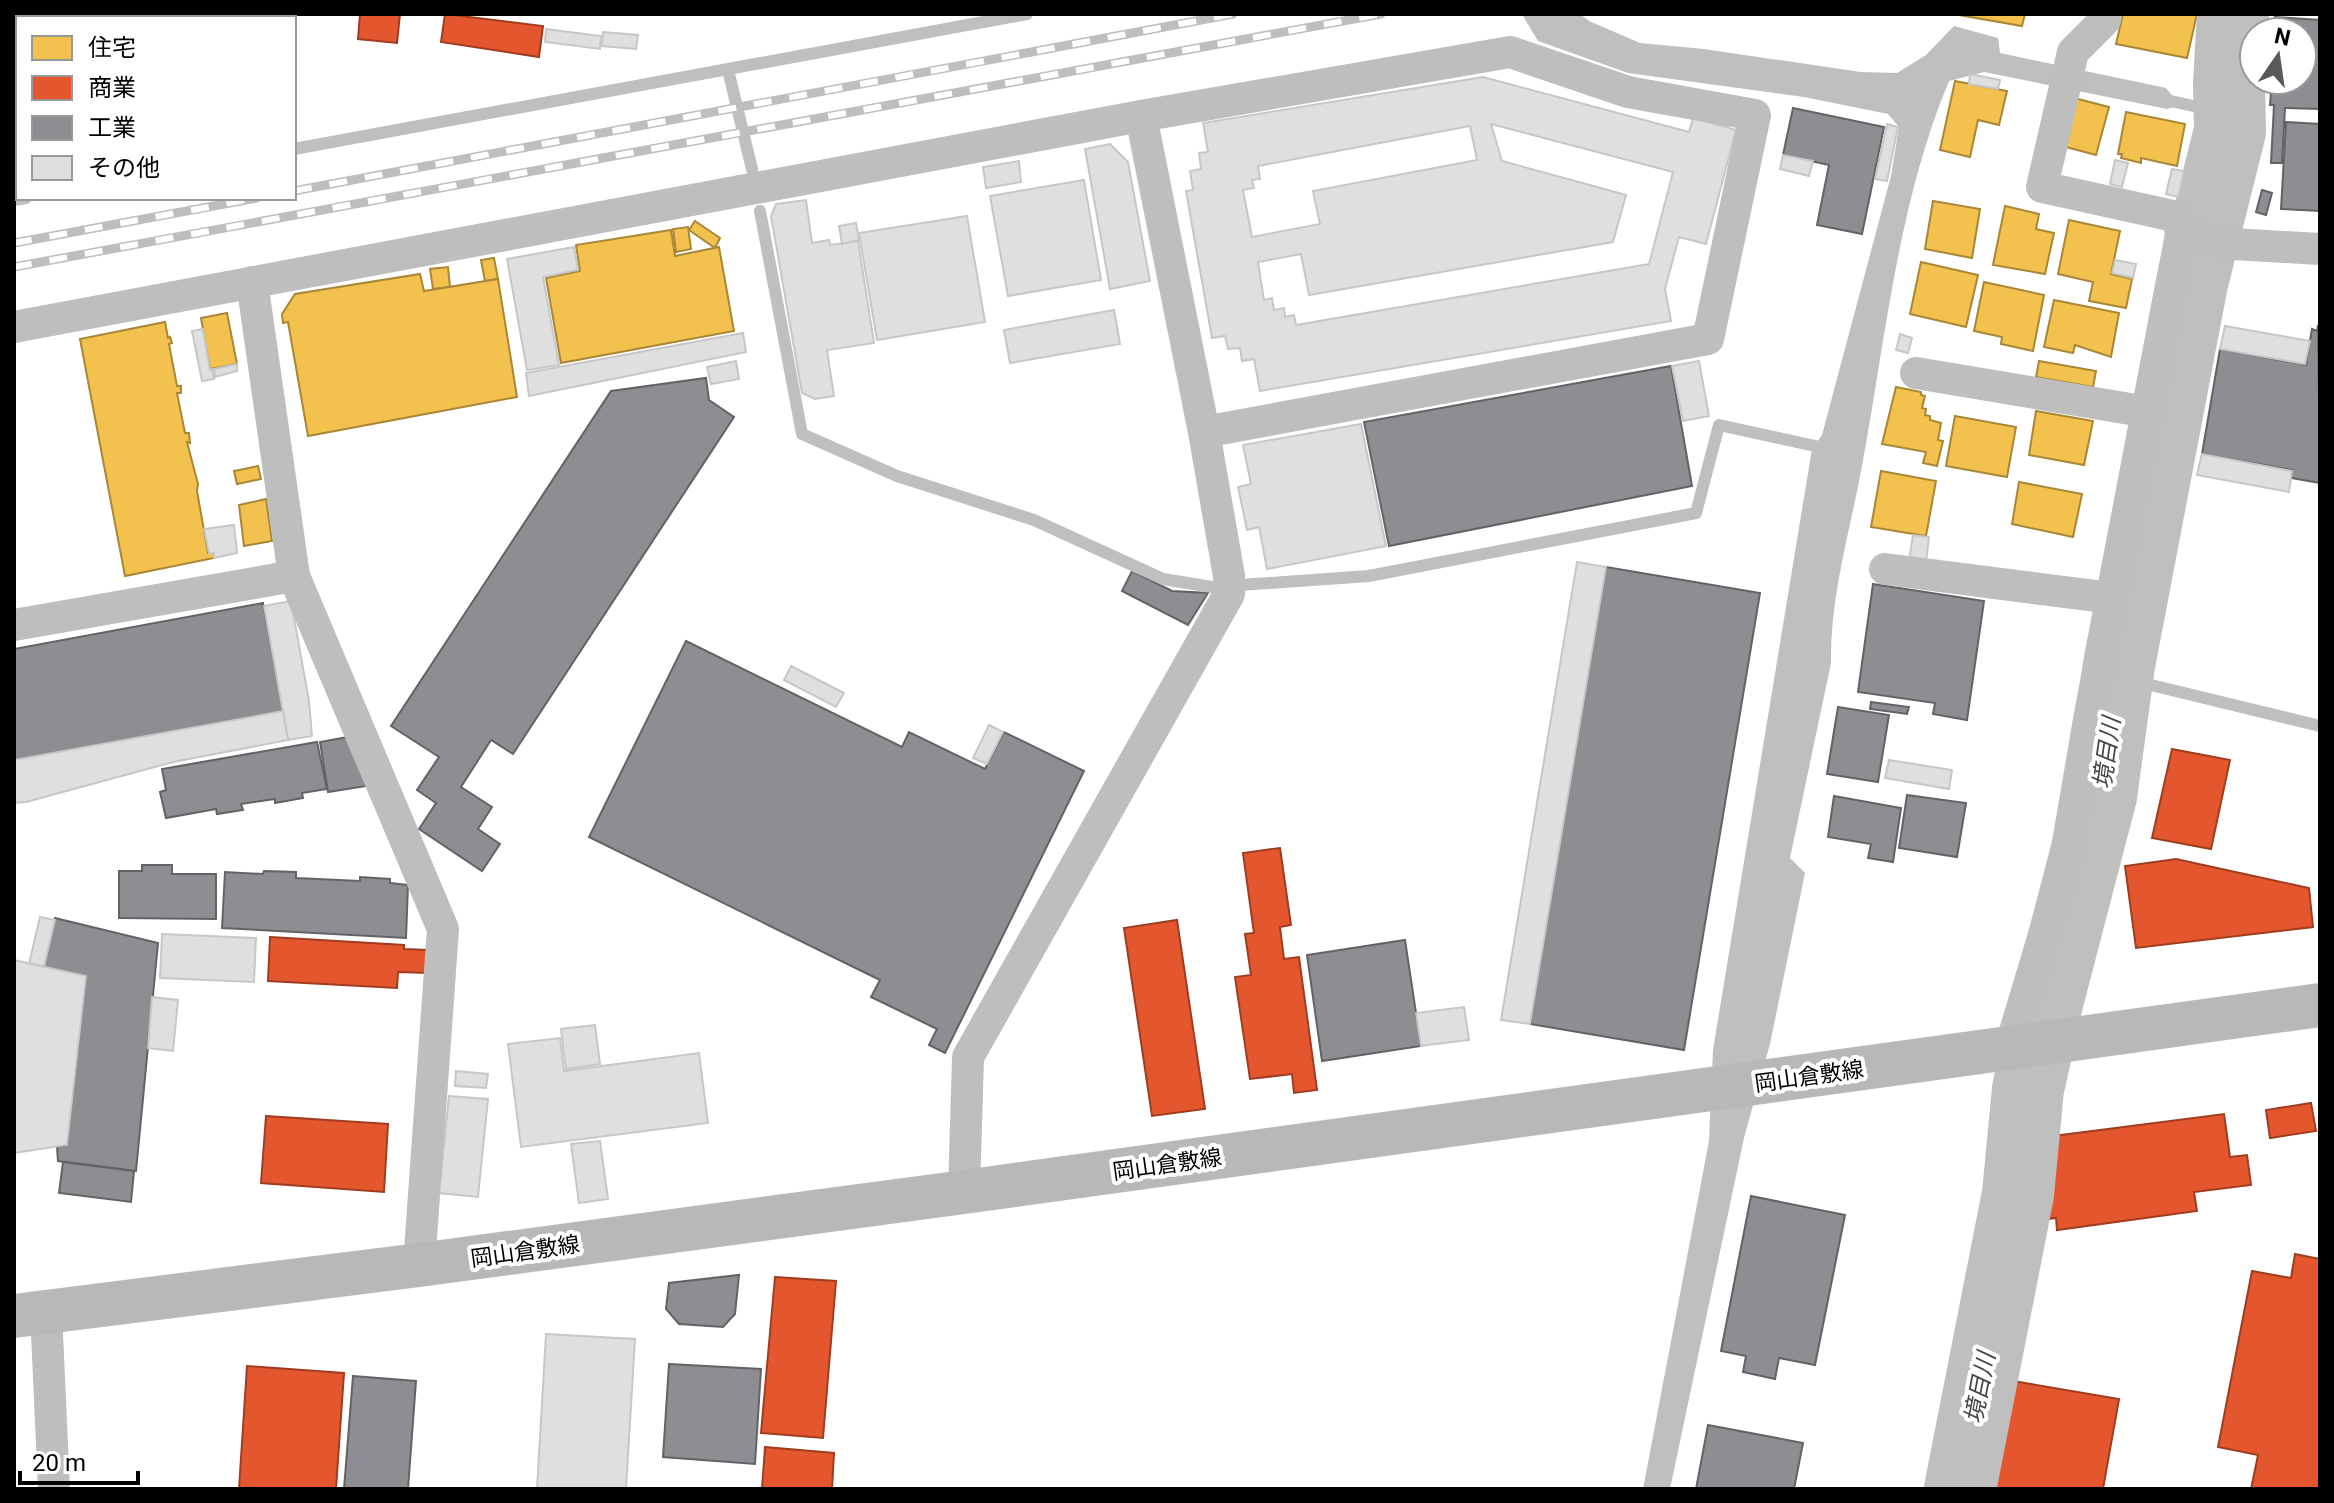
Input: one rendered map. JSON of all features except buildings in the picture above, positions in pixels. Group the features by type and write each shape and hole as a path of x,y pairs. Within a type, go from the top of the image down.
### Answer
{"main road":[{"name":"岡山倉敷線","path":"30,1314 964,1192 2320,1005"}],"street":[{"path":"2010,1048 2063,872 2112,598 2186,235 2178,217 2042,187 2073,52 2105,20 2106,14"},
{"path":"14,327 1141,116 1510,52 1628,92 1755,115 1708,339 1204,432"},
{"path":"964,1192 968,1057 1229,585 1204,432 1141,116"},
{"path":"2186,235 2233,244 2320,249"},
{"path":"252,282 294,576 443,929 419,1265"},
{"path":"1916,373 2148,412"},
{"path":"1885,569 2112,598"},
{"path":"14,625 294,576"},
{"path":"30,1314 54,1489"}],"shaded area":[{"path":"1522,14 1580,14 1640,43 1861,72 1897,73 1926,55 1954,26 1998,38 2000,53 2166,88 2175,99 2174,107 2167,109 1984,72 1949,81 1932,127 1917,174 1895,270 1862,466 1837,588 1831,663 1790,858 1805,873 1770,1044 1744,1138 1670,1489 1643,1489 1709,1141 1713,1050 1812,449 1822,435 1891,176 1899,127 1888,114 1804,97 1628,73 1538,41"}],"waterway":[{"path":"296,149 1027,14"},
{"name":"境目川","path":"1960,1489 2018,1194 2028,1089 2101,796 2119,665 2192,283 2230,131 2233,14"},
{"path":"728,70 752,169"},
{"path":"2162,99 2229,114"},
{"path":"760,211 802,434 897,476 1034,520 1163,579 1212,587 1369,576 1696,513 1719,425 1829,449"},
{"path":"2118,677 2320,726"}],"railway":[{"path":"296,191 1233,14"},
{"path":"14,267 1381,14"},
{"path":"14,243 246,200"}]}
